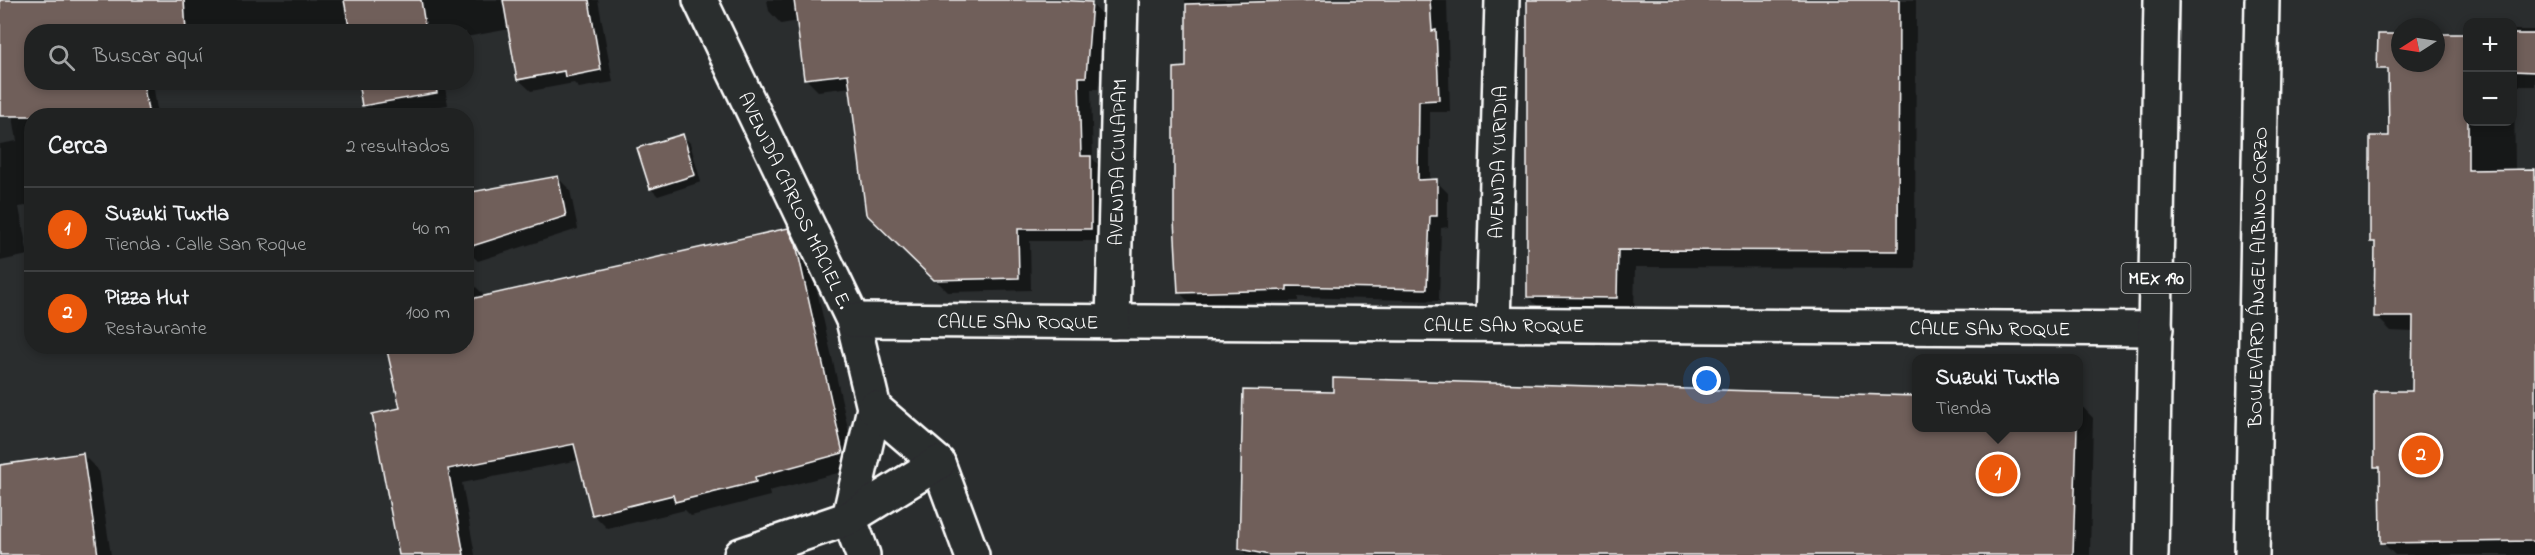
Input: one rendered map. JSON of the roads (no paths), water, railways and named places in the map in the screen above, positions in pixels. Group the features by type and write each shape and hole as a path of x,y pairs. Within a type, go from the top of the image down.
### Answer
{"street":[{"name":"AVENIDA CARLOS MACIEL E.","path":"700,0 853,320 874,408 849,518"},
{"name":"AVENIDA CUILAPAM","path":"1113,322 1121,0"},
{"name":"AVENIDA YURIDIA","path":"1493,324 1502,0"},
{"name":"MEX 190","path":"2151,555 2161,0"},
{"name":"BOULEVARD ÁNGEL ALBINO CORZO","path":"2252,555 2262,0"},
{"name":"CALLE SAN ROQUE","path":"853,320 2156,329"},
{"path":"874,408 938,463 972,555"},
{"path":"741,555 849,518 938,463"},
{"path":"849,518 863,555"}],"place":[{"name":"Pizza Hut","path":"2421,455"},
{"name":"Suzuki Tuxtla","path":"1998,474"}]}
